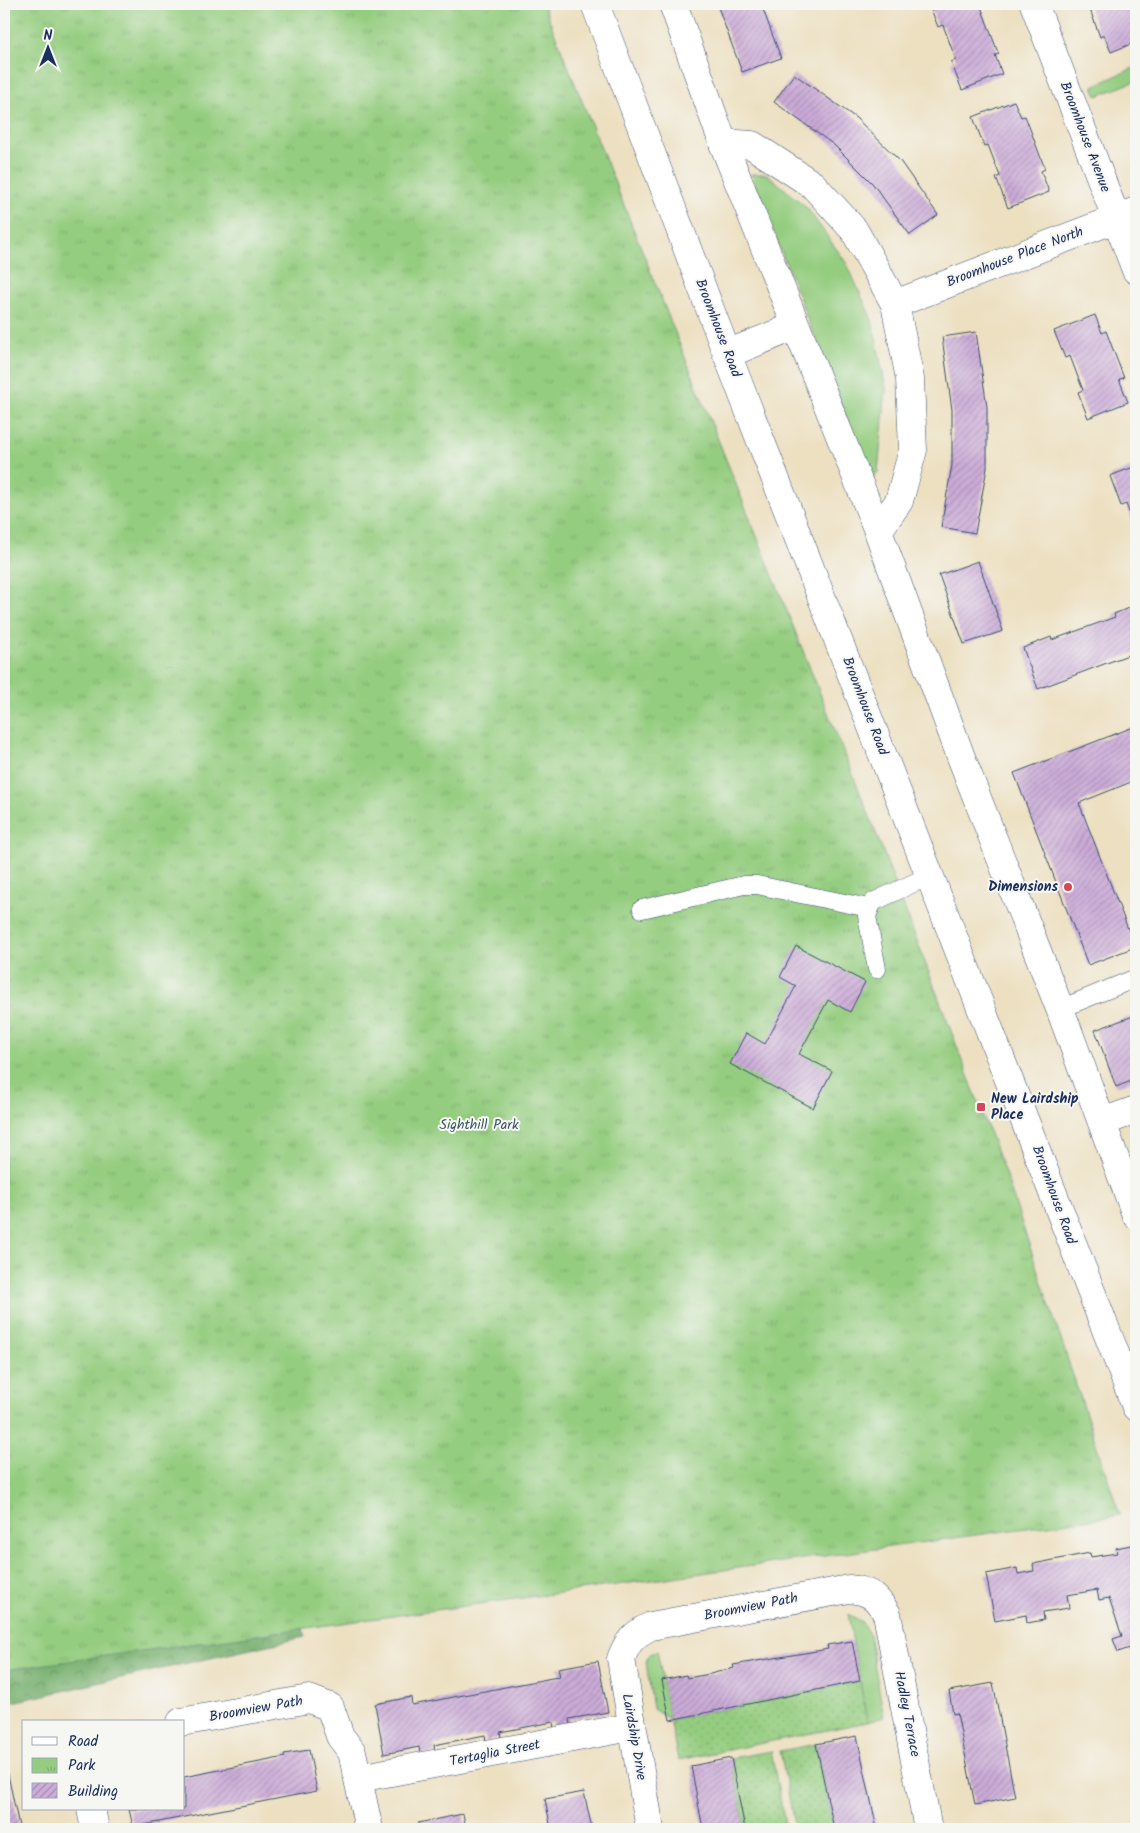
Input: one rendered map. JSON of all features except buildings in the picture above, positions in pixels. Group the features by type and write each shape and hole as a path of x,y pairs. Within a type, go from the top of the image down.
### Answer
{"street":[{"name":"Broomhouse Road","path":"594,4 727,354 931,875 1136,1407"},
{"path":"673,4 723,144 878,531 961,758 1060,1009 1136,1214"},
{"name":"Broomhouse Avenue","path":"1034,4 1127,214 1136,270"},
{"path":"723,144 752,144 814,185 854,230 894,304 910,379 913,450 899,501 878,531"},
{"name":"Broomhouse Place North","path":"894,304 1127,214"},
{"path":"727,354 796,326"},
{"path":"1102,1122 1136,1110"},
{"name":"Broomview Path","path":"626,1645 637,1632 651,1626 849,1589 866,1590 880,1602"},
{"name":"Hadley Terrace","path":"880,1602 887,1614 928,1829"},
{"name":"Lairdship Drive","path":"626,1645 621,1659 631,1727 650,1829"},
{"name":"Broomview Path","path":"185,1721 309,1699 330,1707 340,1736 352,1752 358,1778"},
{"name":"Tertaglia Street","path":"358,1778 631,1727"},
{"path":"358,1778 369,1829"},
{"path":"92,1810 95,1829"}],"lane":[{"path":"877,969 867,916 869,908 873,902 931,875"},
{"path":"642,909 744,885 757,885 869,908"},
{"path":"1060,1009 1136,978"}],"green space":[{"name":"Sighthill Park","path":"4,4 543,4 873,825 1006,1176 1120,1515 4,1670"},
{"path":"1136,67 1136,81 1097,96 1093,86"},
{"path":"751,174 767,174 807,208 847,264 872,320 886,389 878,472 871,481"},
{"path":"276,1518 305,1637 4,1704 4,1581"},
{"path":"848,1614 861,1621 869,1634 884,1717 867,1722"},
{"path":"657,1650 670,1720 653,1709 646,1662 649,1655"},
{"path":"860,1681 867,1722 678,1760 670,1720"},
{"path":"816,1744 834,1829 795,1829 780,1751"},
{"path":"771,1751 786,1829 745,1829 731,1758"}],"place":[{"name":"Dimensions","path":"1068,887"},
{"name":"New Lairdship Place","path":"981,1107"}]}
